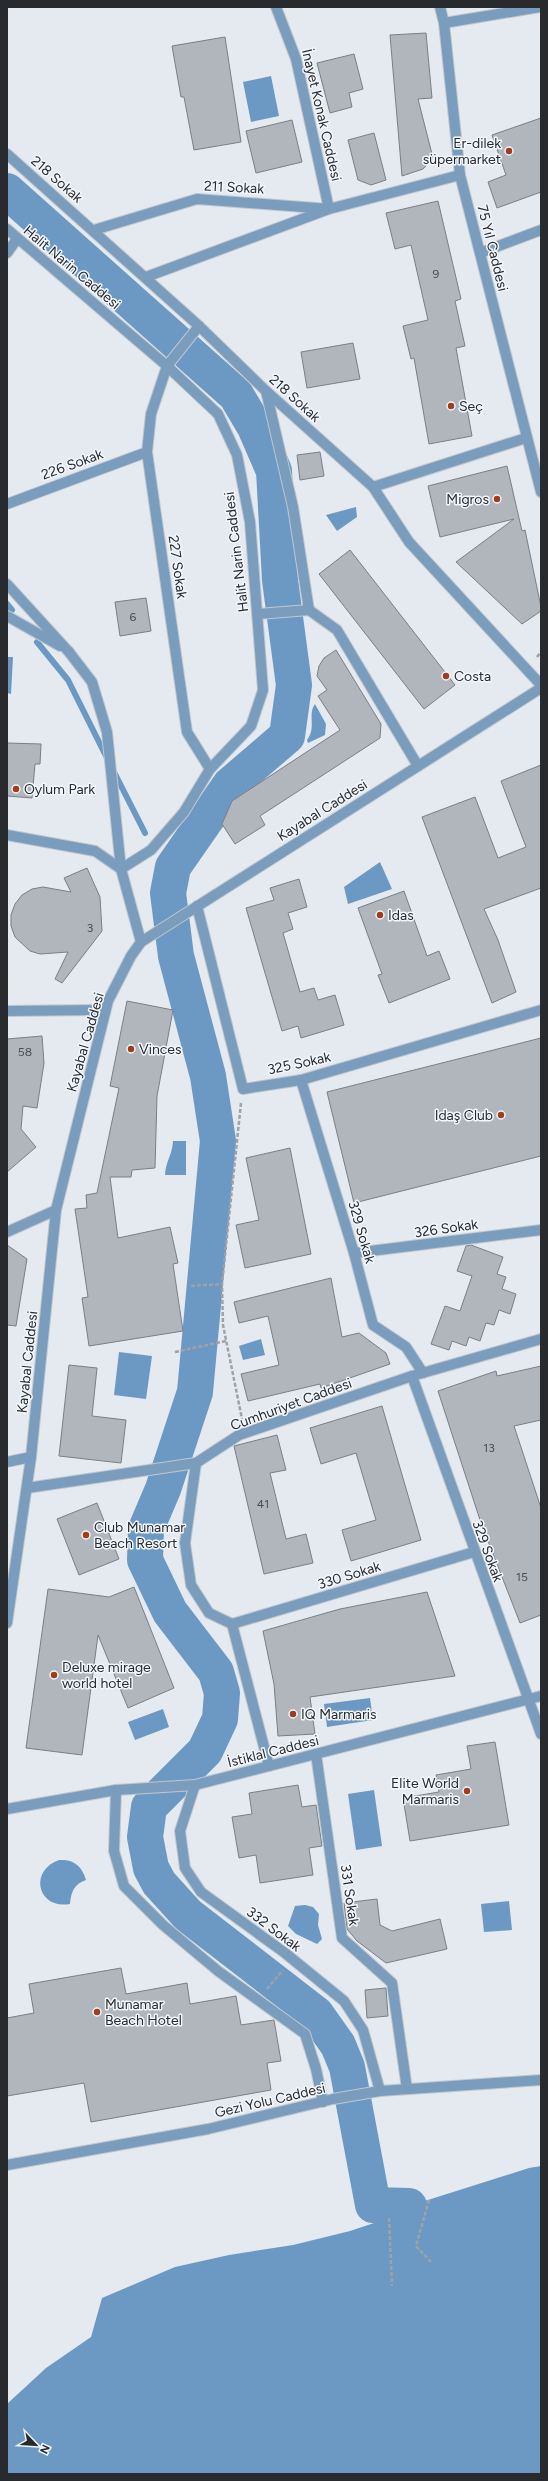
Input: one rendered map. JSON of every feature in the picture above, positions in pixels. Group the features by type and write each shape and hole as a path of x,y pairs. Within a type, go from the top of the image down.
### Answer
{"street":[{"name":"İnayet Konak Caddesi","path":"276,7 296,59 329,209"},
{"name":"75 Yıl Caddesi","path":"440,7 444,23 460,175 526,438 538,465 541,492"},
{"path":"444,23 540,7"},
{"name":"218 Sokak","path":"7,154 146,277 266,391 373,487 409,542 541,685"},
{"name":"211 Sokak","path":"146,277 329,209 460,175"},
{"name":"211 Sokak","path":"94,230 197,199 329,209"},
{"name":"Halit Narin Caddesi","path":"7,229 167,366 218,414 237,456 250,522 263,690 251,726 210,769 184,812 151,850 121,868"},
{"path":"480,253 541,230"},
{"path":"7,253 17,239"},
{"path":"167,366 199,326"},
{"name":"227 Sokak","path":"167,366 151,414 147,452 187,732 210,769"},
{"path":"266,391 293,508 309,610"},
{"path":"373,487 526,438"},
{"name":"226 Sokak","path":"7,504 147,452"},
{"path":"7,584 69,652 92,682 107,736 121,868 141,942"},
{"path":"258,614 309,610 337,630 418,766"},
{"path":"7,616 69,652"},
{"name":"Kayabal Caddesi","path":"7,1624 31,1457 56,1210 108,1001 131,956 141,942 541,688"},
{"path":"7,835 95,851 121,868"},
{"path":"197,906 243,1089"},
{"path":"7,1011 96,1010"},
{"name":"325 Sokak","path":"243,1089 301,1080 541,1010"},
{"name":"329 Sokak","path":"301,1080 354,1253 373,1325 406,1347 423,1373"},
{"path":"7,1232 56,1210"},
{"name":"326 Sokak","path":"354,1253 541,1230"},
{"name":"Cumhuriyet Caddesi","path":"27,1488 196,1462 245,1433 412,1376 541,1339"},
{"name":"329 Sokak","path":"412,1376 474,1552 530,1699 541,1734"},
{"path":"7,1462 31,1457"},
{"path":"196,1462 185,1543 192,1585 209,1613 232,1624 270,1766"},
{"name":"330 Sokak","path":"232,1624 474,1552"},
{"name":"İstiklal Caddesi","path":"7,1809 116,1790 195,1785 541,1696"},
{"name":"331 Sokak","path":"316,1754 342,1938 392,1983 406,2089"},
{"name":"332 Sokak","path":"195,1785 180,1831 185,1868 201,1892 292,1959 344,2001 362,2030 380,2091"},
{"path":"116,1790 114,1851 124,1886 169,1930 218,1970 305,2034 316,2069 323,2102"},
{"name":"Gezi Yolu Caddesi","path":"7,2165 208,2130 333,2099 380,2091 541,2080"}],"path":[{"path":"243,1089 222,1284 223,1325 245,1433"},
{"path":"191,1286 222,1284"},
{"path":"175,1352 226,1341"},
{"path":"258,2000 292,1959"},
{"path":"429,2200 416,2246 431,2262"},
{"path":"389,2218 392,2286"}],"water":[{"path":"271,76 279,116 251,122 243,82"},
{"path":"356,507 357,517 337,531 326,515"},
{"path":"7,657 13,657 11,694 7,693"},
{"path":"315,704 326,724 325,735 308,743 307,740 312,726 312,712"},
{"path":"380,862 392,889 348,904 344,887"},
{"path":"173,1141 186,1141 186,1175 165,1175"},
{"path":"261,1339 265,1355 243,1360 239,1346"},
{"path":"119,1352 152,1356 146,1399 114,1395"},
{"path":"370,1698 373,1720 327,1727 324,1704"},
{"path":"163,1709 169,1727 135,1740 128,1722"},
{"path":"374,1790 382,1846 356,1850 348,1794"},
{"path":"59,1860 77,1864 86,1880 74,1889 70,1904 59,1904 50,1901 44,1896 41,1888 40,1880 43,1872 49,1865"},
{"path":"509,1901 512,1930 484,1932 481,1904"},
{"path":"305,1905 313,1907 319,1914 318,1925 322,1939 317,1944 296,1934 288,1926 295,1906"},
{"path":"541,2166 541,2474 7,2474 7,2404 46,2368 91,2337 102,2298 175,2267 229,2255 293,2245 350,2231 389,2218 409,2206 529,2168"}],"building":[{"path":"426,33 432,98 418,99 433,158 423,169 402,176 390,35"},
{"path":"225,37 241,142 194,150 184,97 181,97 172,46"},
{"path":"354,54 363,89 349,93 352,107 330,113 317,63"},
{"path":"541,118 541,192 497,208 488,182 506,175 492,135"},
{"path":"292,120 302,162 256,173 246,131"},
{"path":"374,133 386,180 371,185 358,180 348,140"},
{"path":"438,201 461,299 455,301 465,346 456,348 472,436 429,444 414,358 411,359 403,326 428,320 411,245 395,249 386,213"},
{"path":"353,343 360,379 307,388 301,352"},
{"path":"320,452 324,476 300,480 297,455"},
{"path":"507,466 522,531 525,530 541,607 541,611 522,624 456,562 514,519 440,537 428,486"},
{"path":"350,550 455,685 424,709 319,574"},
{"path":"146,598 151,631 120,636 115,602"},
{"path":"336,650 381,724 380,738 260,816 265,825 235,844 222,824 232,801 340,730 318,696 327,690 317,676 319,666 324,658"},
{"path":"7,743 41,744 40,764 35,764 32,798 7,796"},
{"path":"541,765 541,888 484,909 498,940 516,992 492,1003 422,817 475,797 498,858 526,847 501,781"},
{"path":"87,868 100,897 102,931 62,983 55,979 68,952 40,954 30,951 15,937 11,926 11,915 15,904 22,895 32,889 43,887 71,892 64,878"},
{"path":"299,879 307,907 288,913 293,929 283,933 300,992 314,988 318,1000 335,995 344,1025 301,1038 298,1026 282,1031 246,908 274,900 270,888"},
{"path":"404,891 427,956 439,951 450,979 389,1003 378,975 382,974 358,908"},
{"path":"127,1001 173,1010 157,1096 155,1168 132,1170 131,1177 110,1177 118,1238 170,1227 178,1263 173,1264 183,1331 89,1346 82,1298 88,1297 75,1209 87,1208 86,1195 97,1193 119,1088 110,1086"},
{"path":"42,1036 44,1063 37,1108 23,1106 21,1129 36,1147 7,1172 7,1039"},
{"path":"541,1038 541,1156 354,1203 327,1092"},
{"path":"290,1148 311,1254 245,1268 236,1225 259,1220 246,1158"},
{"path":"7,1245 27,1259 16,1326 7,1325"},
{"path":"471,1245 503,1257 497,1274 506,1277 502,1289 516,1294 510,1314 499,1310 494,1325 486,1323 480,1341 469,1337 466,1346 452,1341 449,1350 431,1344 445,1306 460,1311 472,1276 457,1271 466,1246"},
{"path":"331,1278 342,1337 359,1333 386,1353 390,1364 321,1388 320,1384 248,1401 241,1374 279,1365 268,1316 239,1323 234,1302"},
{"path":"69,1365 97,1368 92,1416 126,1420 121,1463 59,1456"},
{"path":"541,1366 541,1420 514,1426 541,1508 541,1615 520,1623 481,1523 438,1391 496,1371 497,1376"},
{"path":"382,1406 421,1540 351,1561 342,1530 376,1520 356,1453 321,1464 310,1428"},
{"path":"277,1435 286,1470 270,1473 286,1539 306,1534 313,1563 264,1574 234,1446"},
{"path":"97,1503 119,1559 79,1575 57,1519"},
{"path":"134,1587 174,1688 128,1708 98,1635 82,1755 26,1748 48,1589 109,1597"},
{"path":"427,1592 455,1676 310,1697 315,1734 278,1736 274,1684 263,1631 340,1609"},
{"path":"495,1742 509,1825 410,1841 403,1798 439,1792 436,1775 471,1769 467,1746"},
{"path":"298,1785 302,1807 316,1805 322,1846 309,1848 313,1875 260,1883 256,1855 239,1858 232,1817 252,1814 249,1793"},
{"path":"377,1899 380,1925 392,1931 440,1919 447,1949 386,1963 357,1941 347,1929 344,1903"},
{"path":"121,1968 126,1994 187,1983 190,2004 236,1996 241,2025 274,2020 281,2061 267,2063 271,2090 91,2122 84,2083 7,2096 7,2018 34,2013 29,1984"},
{"path":"386,1988 388,2016 367,2018 365,1990"}],"waterway":[{"path":"7,191 236,395 255,427 274,471 280,580 294,685 287,736 230,785 173,867 168,893 176,956 208,1076 218,1141 195,1392 163,1489 146,1529 145,1560 170,1612 216,1672 222,1693 220,1719 205,1751 149,1807 145,1837 151,1868 159,1883 188,1915 316,2014 338,2045 347,2067 373,2205 409,2206"},
{"path":"7,604 12,610"},
{"path":"37,642 68,680 107,758"},
{"path":"113,770 145,833"},
{"path":"161,864 170,883"}],"place":[{"name":"Er-dilek süpermarket","path":"509,151"},
{"name":"Seç","path":"451,406"},
{"name":"Migros","path":"497,499"},
{"name":"Costa","path":"446,676"},
{"name":"Oylum Park","path":"16,789"},
{"name":"Idas","path":"380,915"},
{"name":"Vinces","path":"131,1049"},
{"name":"Idaş Club","path":"501,1115"},
{"name":"Club Munamar Beach Resort","path":"86,1535"},
{"name":"Deluxe mirage world hotel","path":"54,1675"},
{"name":"IQ Marmaris","path":"293,1714"},
{"name":"Elite World Marmaris","path":"467,1791"},
{"name":"Munamar Beach Hotel","path":"97,2012"}]}
